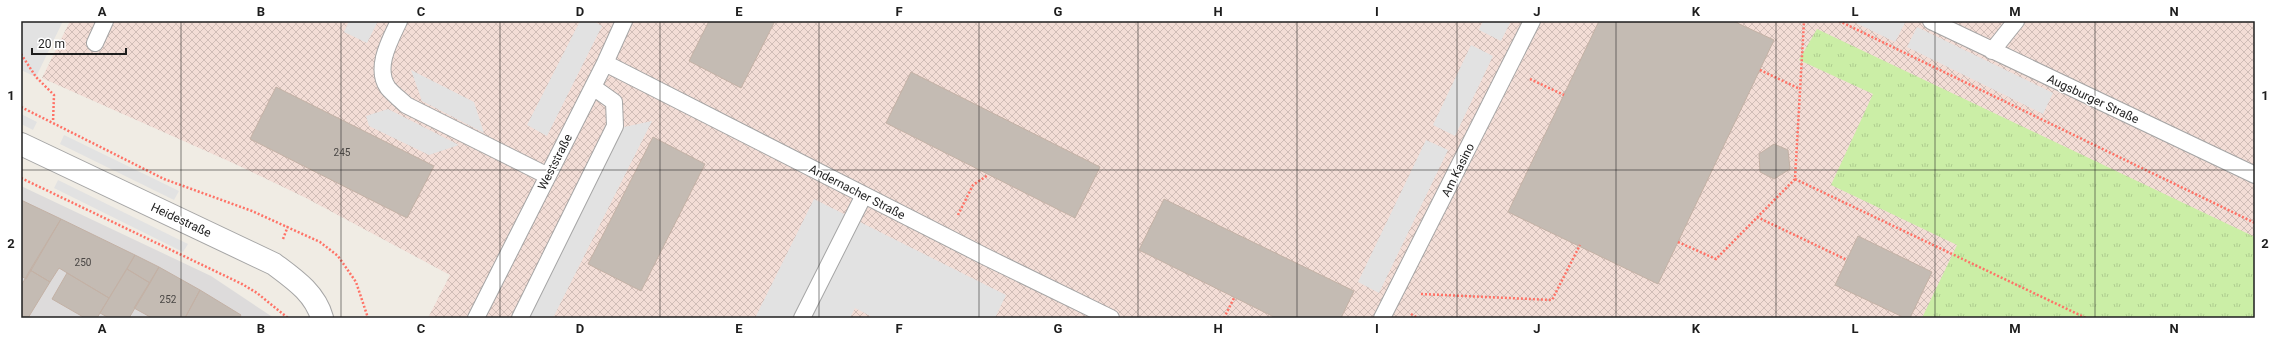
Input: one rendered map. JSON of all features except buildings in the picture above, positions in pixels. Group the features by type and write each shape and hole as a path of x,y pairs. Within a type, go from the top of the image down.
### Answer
{"street":[{"name":"Heidestraße","path":"21,144 274,264 302,285 319,308 322,318"}],"lane":[{"path":"94,43 105,21"},
{"path":"400,21 388,42 382,67 388,88 406,105 548,176"},
{"name":"Weststraße","path":"476,318 593,87 624,21"},
{"name":"Am Kasino","path":"1382,318 1532,21"},
{"name":"Augsburger Straße","path":"1931,21 2255,176"},
{"path":"1992,51 2016,21"},
{"name":"Andernacher Straße","path":"605,62 947,237 1111,318"},
{"path":"520,318 615,126 614,102 593,87"},
{"path":"802,318 864,195"}],"path":[{"path":"1678,242 1716,259 1795,179 1804,21"},
{"path":"1839,21 2255,223"},
{"path":"21,54 36,77 54,95 52,122"},
{"path":"1509,69 1564,95"},
{"path":"1760,70 1800,89"},
{"path":"21,106 164,179 252,211 320,242 338,256 356,282 368,318"},
{"path":"947,237 973,185 988,174"},
{"path":"21,178 242,284 257,293 288,318"},
{"path":"1795,179 2086,318"},
{"path":"1757,217 1847,260"},
{"path":"1394,292 1552,300 1580,245"},
{"path":"1224,318 1234,298"}],"shaded area":[{"path":"21,21 63,21 36,77 21,70"},
{"path":"70,21 2255,21 2255,318 428,318 450,275 306,198 233,163 42,78"},
{"path":"349,21 378,21 367,43 344,32"},
{"path":"580,21 593,21 602,26 547,136 527,125"},
{"path":"1483,21 1511,21 1501,41 1479,30"},
{"path":"1852,21 1906,21 1895,42"},
{"path":"1917,27 2053,93 2043,114 1907,47"},
{"path":"1471,45 1493,56 1455,136 1433,125"},
{"path":"411,70 474,102 484,133 422,101"},
{"path":"388,109 459,145 429,155 369,126 366,116"},
{"path":"21,114 37,122 33,130 21,124"},
{"path":"652,121 553,318 529,318 624,127"},
{"path":"64,135 179,191 174,200 60,144"},
{"path":"1426,140 1448,150 1379,293 1358,282"},
{"path":"58,180 188,244 183,252 54,188"},
{"path":"21,186 211,276 274,318 21,318"},
{"path":"814,199 1006,295 995,318 874,318 855,308 850,318 755,318"}],"green space":[{"path":"1817,29 2255,237 2255,318 1922,318 1957,245 1831,185 1873,94 1799,60"}]}
